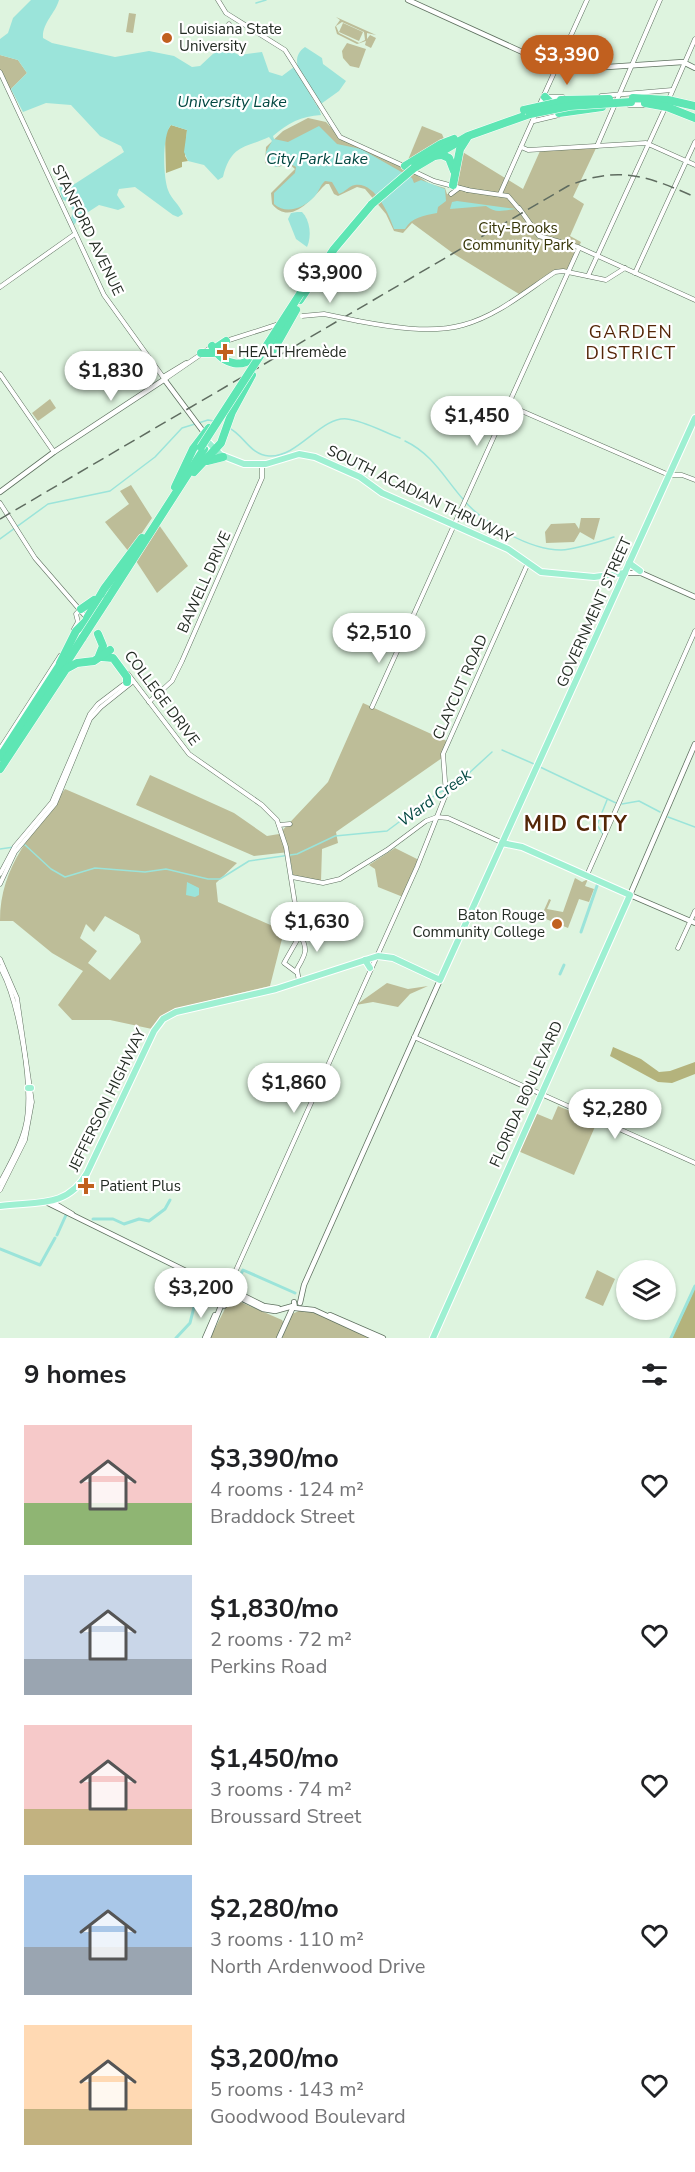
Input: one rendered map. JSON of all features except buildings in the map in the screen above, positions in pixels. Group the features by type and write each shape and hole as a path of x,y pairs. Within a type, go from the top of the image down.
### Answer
{"highway":[{"path":"57,670 81,616 105,595 175,492 202,432 244,382 334,249 371,202 410,166 454,139 509,116 533,116 585,96"},
{"path":"545,99 563,106 612,103"},
{"path":"533,116 563,106 661,99 694,108"},
{"path":"422,162 479,131 570,106 634,101 667,107 694,108"},
{"path":"533,116 563,106 634,101"},
{"path":"667,102 694,108"},
{"path":"533,116 562,104 612,103"},
{"path":"453,184 461,144 479,131"},
{"path":"410,166 438,155 447,157 454,165 453,184"},
{"path":"213,350 221,364 235,369 274,349 301,297"},
{"path":"0,764 143,537 175,492 203,463 220,450 225,431 252,375 301,297"},
{"path":"213,350 230,363 239,364 250,361 274,335"},
{"path":"201,353 213,350 226,342"},
{"path":"202,432 252,375"},
{"path":"202,432 244,382"},
{"path":"99,634 103,646 100,656"},
{"path":"81,638 80,651 84,658 92,660 100,656 113,658 130,681"},
{"path":"0,757 57,670 81,638"},
{"path":"0,769 66,669 75,663 94,661 110,649"}],"main road":[{"path":"412,1 568,70 684,63 695,68"},
{"path":"0,492 54,452 94,428 164,378 202,432 220,450"},
{"name":"GOVERNMENT STREET","path":"280,1338 297,1305 300,1292 414,1037 476,899 505,842 514,817 695,418"},
{"name":"SOUTH ACADIAN THRUWAY","path":"220,450 241,462 262,464 293,455 310,455 360,477 381,492 508,549 529,566 558,575 594,577 625,572 641,573 695,596"},
{"path":"629,563 640,571"},
{"name":"SOUTH ACADIAN THRUWAY","path":"529,566 547,571 600,575 640,571 695,596"},
{"path":"614,575 619,576 621,580"},
{"name":"FLORIDA BOULEVARD","path":"432,1338 695,744"},
{"path":"505,842 693,922"},
{"path":"381,949 388,957"},
{"name":"JEFFERSON HIGHWAY","path":"0,1206 50,1202 63,1197 78,1186 87,1173 151,1036 161,1021 180,1011 376,957 388,957 429,975 443,973"},
{"path":"365,960 370,968"},
{"path":"429,975 443,973"},
{"path":"63,1197 68,1211"},
{"path":"50,1202 260,1306"},
{"path":"228,1290 260,1306 283,1309 297,1305 383,1338"},
{"path":"206,1338 228,1290"},
{"path":"213,1328 228,1290"},
{"path":"287,1321 297,1305 300,1292"},
{"path":"206,1338 226,1303 233,1298 240,1298"},
{"path":"220,1304 220,1311"},
{"path":"275,1309 297,1305 314,1310 375,1338"},
{"path":"283,1309 288,1311 287,1321"}],"street":[{"path":"218,0 230,16 284,50 343,140 453,184"},
{"path":"501,194 533,116 545,99 587,0"},
{"path":"597,146 612,103 620,94 660,0"},
{"path":"588,276 695,39"},
{"name":"STANFORD AVENUE","path":"0,74 106,299 164,378"},
{"path":"545,99 658,92 672,89"},
{"path":"658,92 667,102"},
{"path":"533,116 612,103 657,107 667,102"},
{"path":"657,107 661,115"},
{"path":"635,273 695,142"},
{"path":"521,147 528,150 648,144 695,165"},
{"path":"410,166 427,178 501,194 513,200 539,236 578,248 695,301"},
{"path":"453,184 451,194 453,184"},
{"path":"0,287 75,234"},
{"path":"372,707 578,248"},
{"path":"624,269 695,301"},
{"path":"226,342 302,316 322,314 400,328 464,325 500,308 555,272 568,271 609,280 624,269"},
{"path":"164,378 201,353"},
{"path":"0,375 54,452"},
{"path":"508,405 669,475 682,475"},
{"name":"BAWELL DRIVE","path":"149,702 172,681 190,644 262,478 262,464"},
{"path":"672,468 695,480"},
{"name":"COLLEGE DRIVE","path":"0,503 35,558 81,616 99,634 130,681 189,754 262,805 279,825 286,847 301,938 307,946 299,979"},
{"name":"CLAYCUT ROAD","path":"228,1290 370,968 381,949 447,793 443,754 529,566"},
{"path":"0,749 60,655 81,616"},
{"path":"586,876 695,631"},
{"path":"0,873 21,839 52,802 90,716 130,681"},
{"path":"90,716 108,698"},
{"path":"0,884 12,852 52,808 74,750"},
{"path":"292,880 323,883 339,879 387,850 426,821 437,817 448,818 505,842"},
{"path":"279,825 290,824"},
{"path":"290,870 298,879"},
{"path":"678,948 693,922 695,910"},
{"path":"299,979 284,963 301,938"},
{"path":"0,959 17,998 32,1109 26,1136 0,1190"},
{"path":"0,967 15,1002 29,1088 24,1133 0,1183"},
{"path":"414,1037 695,1163"}],"green space":[{"path":"129,13 136,14 133,33 126,32"},
{"path":"336,17 376,35 367,33 367,39 370,35 376,38 371,48 365,45 366,41 357,44 337,34 335,27 340,20","holes":["342,22 364,32 365,40 359,43 339,33 336,26"]},
{"path":"343,23 363,32 359,41 339,32"},
{"path":"347,43 366,49 359,68 350,66 343,58 342,51"},
{"path":"0,55 18,60 27,73 10,90 0,70"},
{"name":"City-Brooks Community Park","path":"308,118 326,122 339,136 398,163 430,184 445,188 447,194 452,195 461,151 523,189 540,151 597,146 573,197 584,204 570,236 581,242 568,271 561,270 519,294 454,254 412,223 403,233 394,231 386,214 365,189 357,187 338,196 334,194 329,184 326,184 295,211 287,213 280,210 272,204 271,193 295,169 289,164 278,167 265,163 266,147 283,131"},
{"path":"422,126 442,134 444,139 408,160"},
{"path":"50,399 56,408 38,421 32,413"},
{"path":"131,485 152,518 129,552 105,522 129,504 120,491"},
{"path":"581,518 600,518 594,540 580,532 574,542 546,543 545,532 551,524 575,523 579,529"},
{"path":"159,525 188,566 157,593 136,561"},
{"path":"363,703 449,742 442,758 336,832 338,843 322,849 321,881 293,875 289,852 254,856 136,805 150,775 234,813 267,836 279,834 328,782"},
{"path":"65,789 237,863 216,883 218,902 284,931 270,986 174,1009 152,1029 110,1020 72,1020 58,1005 83,971 52,953 13,921 0,921 2,901 12,866 31,835","holes":["105,916 139,935 141,942 110,980 88,963 97,951 80,938 86,924 94,932"]},
{"path":"395,848 419,860 403,897 378,887 375,869 369,865"},
{"path":"575,878 582,882 588,879 585,886 594,889 589,902 579,899 568,928 541,917 549,899 551,900 547,909 563,912"},
{"path":"387,983 408,989 428,986 410,994 398,1007 373,1002 356,1005"},
{"path":"558,1106 597,1122 574,1175 518,1151 535,1113 552,1120"},
{"path":"597,1270 615,1279 603,1306 585,1298"},
{"path":"236,1300 282,1320 284,1324 278,1338 210,1338 228,1303"},
{"path":"303,1309 312,1310 373,1338 282,1338 292,1314"}],"shaded area":[{"path":"171,125 187,130 185,156 188,161 182,162 182,167 166,173 165,134"},
{"path":"613,1047 641,1059 659,1072 670,1071 695,1062 695,1074 672,1083 658,1082 610,1056"},
{"path":"695,1288 695,1338 672,1338"}],"water":[{"name":"University Lake","path":"31,0 59,0 43,33 43,38 52,43 115,57 149,51 174,56 192,67 200,66 215,52 226,49 239,55 262,52 269,72 282,76 294,67 317,106 320,104 305,83 298,67 299,53 305,47 322,58 323,64 346,81 339,91 318,106 321,115 295,121 273,136 274,139 288,142 319,126 337,144 361,149 412,178 414,183 421,180 445,189 446,201 438,207 437,213 415,219 405,229 394,229 380,200 369,188 355,185 339,194 332,182 325,181 310,201 295,209 284,209 274,204 274,193 295,173 296,167 289,163 276,167 268,163 266,152 272,141 269,137 235,153 226,166 223,177 218,180 204,165 188,161 184,152 187,130 171,125 166,138 164,156 166,184 169,193 183,214 178,217 173,215 135,187 119,189 117,195 125,207 118,210 99,205 79,218 74,225 71,219 73,211 70,204 62,199 59,186 70,187 124,152 121,146 100,136 71,105 46,103 23,112 11,89 27,73 18,60 0,55 0,39 8,33 13,18"},
{"path":"452,202 516,209 496,211 486,206 450,209"},
{"path":"297,212 305,215 308,224 310,233 307,247 296,239 288,219 291,213"},
{"path":"187,882 199,888 199,895 195,897 186,895"}],"waterway":[{"path":"256,3 266,0"},
{"path":"229,428 252,449 269,456 290,451 337,420 347,419 360,422 400,438"},
{"path":"0,539 48,504 110,491 155,457 182,428 208,420 214,421"},
{"path":"405,441 430,459 470,507 493,525 521,540 548,549 561,550 581,547 614,537"},
{"path":"502,750 534,764"},
{"name":"Ward Creek","path":"24,844 51,869 65,877 95,868 145,872 166,869 208,879 220,879 249,861 297,854 335,836 387,831 438,793 456,785 492,752"},
{"path":"540,767 616,803"},
{"path":"603,834 597,825 607,800"},
{"path":"622,804 639,801 660,812"},
{"path":"668,817 695,827"},
{"name":"Ward Creek","path":"0,849 14,847"},
{"path":"581,932 598,883"},
{"path":"560,974 564,965"},
{"path":"93,1219 113,1219 124,1224 139,1219 149,1221 165,1209 170,1200"},
{"path":"57,1235 66,1215"},
{"path":"0,1249 40,1265 55,1238"},
{"path":"235,1285 243,1270 295,1293"},
{"path":"671,1338 695,1286"},
{"path":"176,1338 190,1323 194,1307 220,1292"}],"railway":[{"path":"0,519 568,186 602,176 633,176 662,183 695,197"}],"place":[{"name":"Louisiana State University","path":"167,38"},
{"name":"HEALTHremède","path":"225,352"},
{"name":"Baton Rouge Community College","path":"557,924"},
{"name":"Patient Plus","path":"86,1186"}],"district":[{"name":"GARDEN DISTRICT","path":"631,342"},
{"name":"MID CITY","path":"576,824"}],"water label":[{"name":"City Park Lake","path":"317,158"}]}
